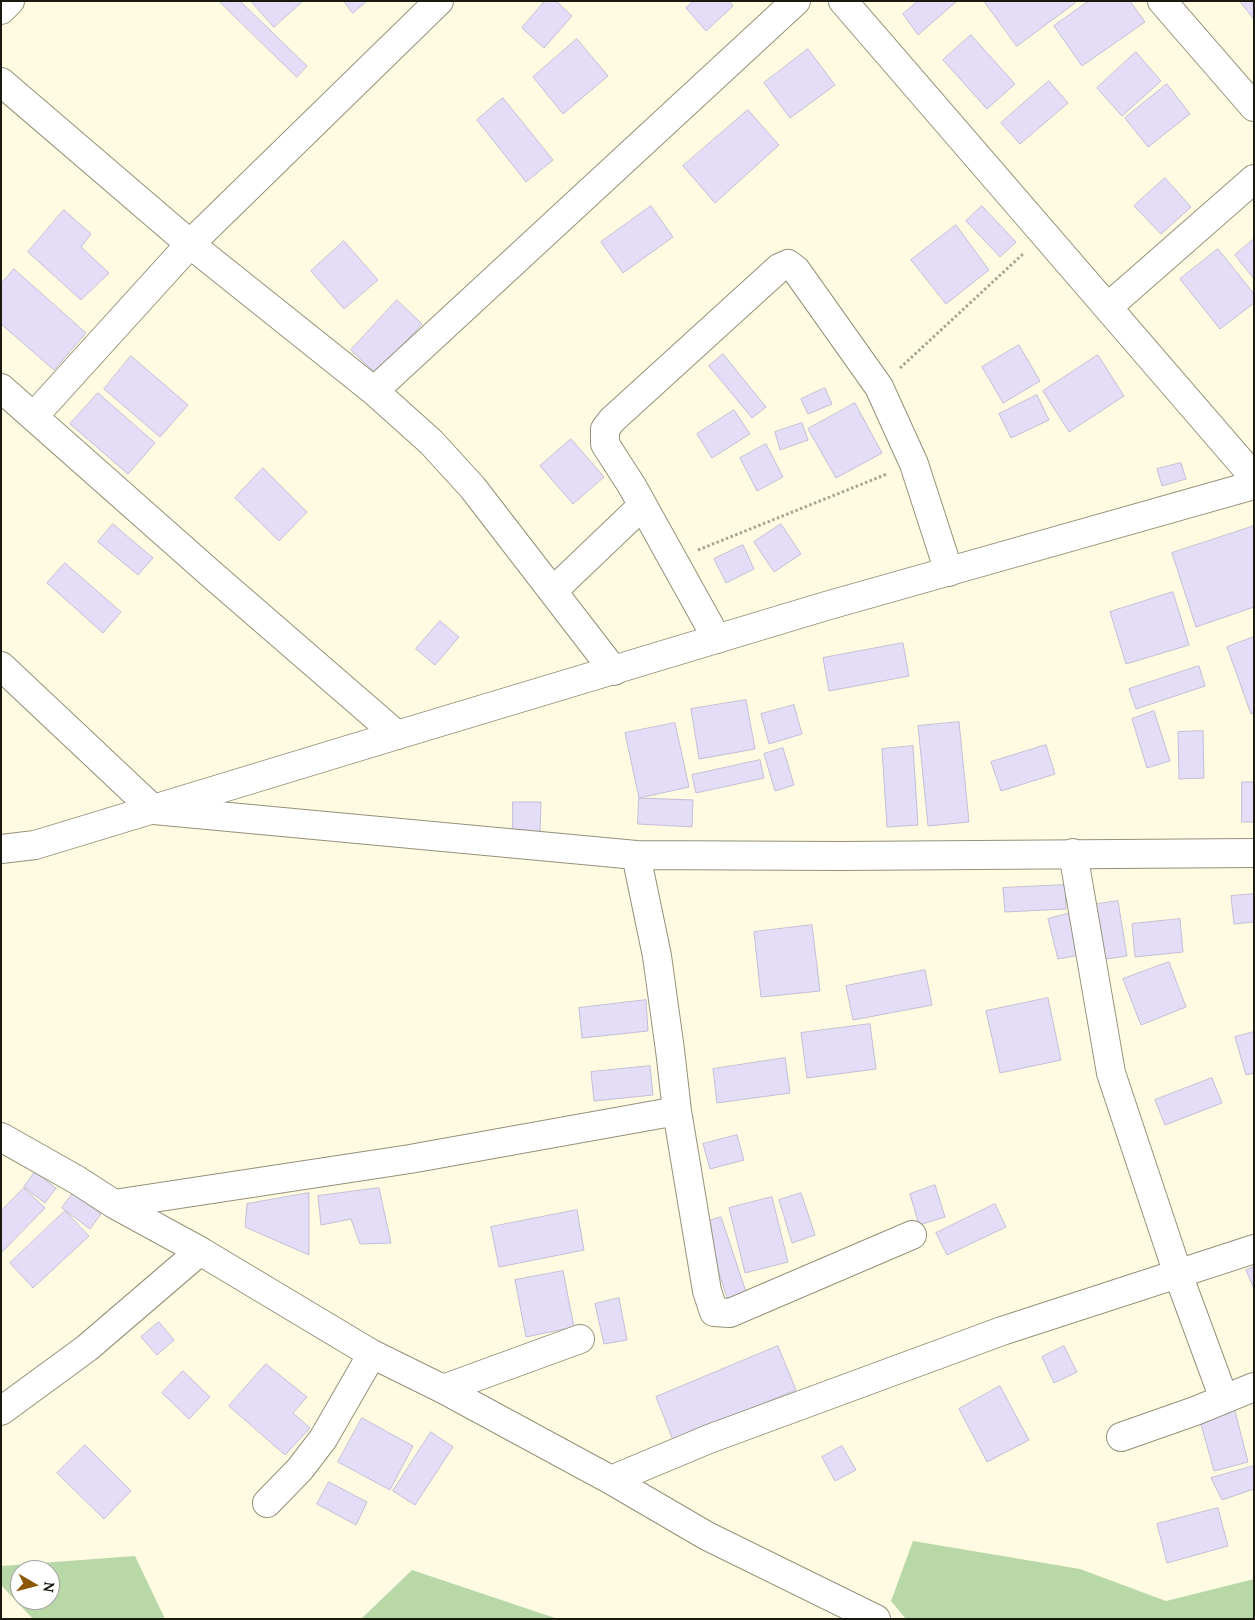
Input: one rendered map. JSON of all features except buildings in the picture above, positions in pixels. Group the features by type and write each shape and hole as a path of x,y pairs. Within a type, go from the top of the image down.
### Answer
{"street":[{"path":"1,10 10,1"},
{"path":"34,416 190,244 439,1"},
{"path":"374,391 796,1"},
{"path":"843,1 1254,477"},
{"path":"1162,1 1254,107"},
{"path":"1,82 190,244 374,391 431,442 473,488 614,671"},
{"path":"1108,307 1254,179"},
{"path":"717,639 632,486 605,444 605,430 612,420 779,268 788,264 796,270 879,387 914,464 949,572"},
{"path":"1,388 210,573 397,734"},
{"path":"1,849 35,846 397,734 717,639 1254,485"},
{"path":"553,591 642,506"},
{"path":"1,666 154,810 636,855 840,856 1254,852"},
{"path":"1073,853 1111,1073 1178,1274 1224,1399"},
{"path":"636,855 657,956 677,1111 707,1291 714,1312 730,1313 912,1235"},
{"path":"114,1204 391,1162 677,1111"},
{"path":"1,1137 77,1180 114,1204 200,1251 372,1354 443,1389 611,1480 707,1536 876,1619"},
{"path":"611,1480 709,1439 1002,1331 1254,1249"},
{"path":"1,1410 87,1348 200,1251"},
{"path":"443,1389 580,1339"},
{"path":"267,1503 300,1469 323,1439 372,1354"},
{"path":"1121,1437 1195,1411 1254,1387"}],"path":[{"path":"879,387 1045,234"},
{"path":"674,560 914,464"}],"green space":[{"path":"913,1541 1080,1569 1166,1601 1254,1579 1254,1619 906,1619 891,1601"},
{"path":"135,1556 165,1619 33,1619 25,1610 60,1610 60,1562"},
{"path":"10,1565 10,1595 1,1585 1,1566"},
{"path":"412,1570 558,1619 361,1619"}]}
